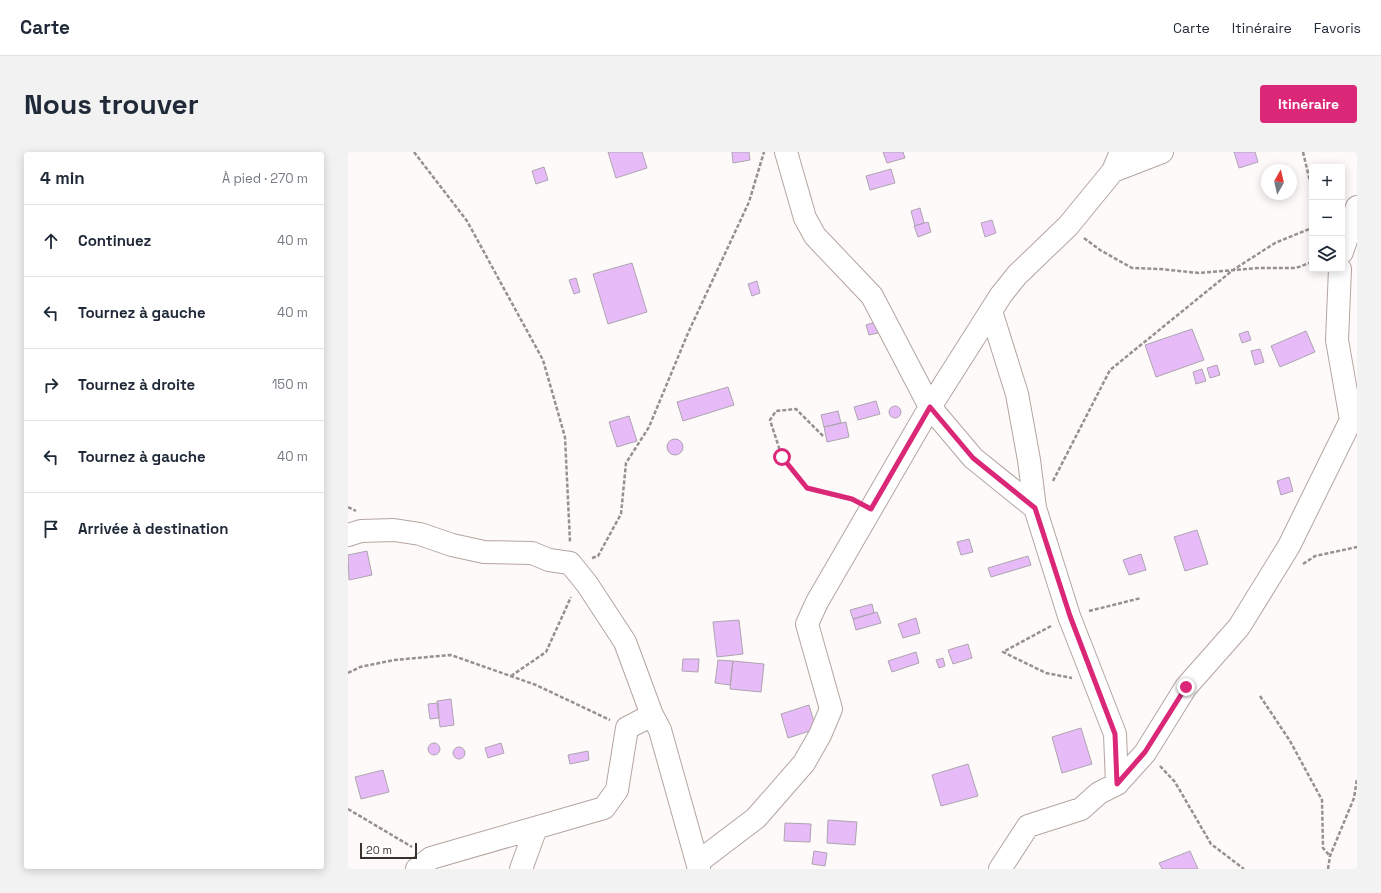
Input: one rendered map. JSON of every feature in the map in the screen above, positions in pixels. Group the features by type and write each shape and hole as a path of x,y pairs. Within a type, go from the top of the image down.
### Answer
{"street":[{"path":"786,152 808,224 815,236 872,296 930,407 973,458 1034,500"},
{"path":"348,535 361,531 394,530 420,534 452,545 484,552 532,553 575,570 625,642 652,715 660,730 698,865 756,818 804,763 820,735 831,709 807,624 817,602 930,407 991,311 1017,275 1068,226 1117,161 1162,152"},
{"path":"1345,243 1357,207"},
{"path":"1000,869 1028,826 1081,809 1099,793 1117,784 1145,752 1186,687 1239,627 1289,546 1351,420 1336,340 1340,272"},
{"path":"991,311 1017,394 1029,460 1034,500 1070,616 1115,734 1117,784"},
{"path":"424,864 604,808 617,790 627,728 652,715"},
{"path":"521,869 536,828"}],"path":[{"path":"414,152 467,221 543,360 565,437 575,570 546,652 511,676"},
{"path":"575,570 598,556 621,514 626,463 649,427 688,333 749,202 764,152"},
{"path":"1303,152 1309,177"},
{"path":"1068,226 1100,250 1132,268 1199,273 1258,268 1296,268 1309,263"},
{"path":"1034,500 1054,480 1110,370 1233,270 1275,242 1309,229"},
{"path":"823,436 796,409 776,411 770,420 782,457 807,488 852,499 871,509"},
{"path":"1275,569 1297,568 1315,556 1357,547"},
{"path":"348,672 360,666 394,660 451,655 536,685 627,728"},
{"path":"1260,696 1290,741 1322,800 1322,848 1330,856"},
{"path":"1328,869 1330,856 1354,798 1357,779"},
{"path":"348,809 424,864"}],"building":[{"path":"608,152 642,152 647,168 616,178"},
{"path":"732,152 749,152 750,160 733,163"},
{"path":"883,152 903,152 905,158 887,163"},
{"path":"1234,152 1255,152 1258,162 1239,168"},
{"path":"544,167 548,180 536,184 532,171"},
{"path":"891,169 895,183 870,190 866,176"},
{"path":"920,208 924,223 915,226 911,211"},
{"path":"992,220 996,233 985,237 981,223"},
{"path":"928,222 931,232 918,237 914,226"},
{"path":"632,263 647,312 608,324 593,274"},
{"path":"576,278 580,292 574,294 569,280"},
{"path":"757,281 760,293 752,296 748,284"},
{"path":"875,322 878,333 869,335 866,325"},
{"path":"1192,329 1204,360 1156,377 1145,345"},
{"path":"1248,331 1251,340 1242,343 1239,334"},
{"path":"1306,331 1315,352 1280,367 1271,346"},
{"path":"1260,349 1264,362 1255,365 1251,351"},
{"path":"1217,365 1220,375 1210,378 1207,368"},
{"path":"1202,369 1206,381 1196,384 1193,372"},
{"path":"728,387 734,405 683,421 677,402"},
{"path":"876,401 880,414 858,420 854,407"},
{"path":"897,406 900,407 900,417 893,418 890,417 889,410 890,407"},
{"path":"838,411 841,423 824,427 821,415"},
{"path":"629,416 637,441 617,447 609,422"},
{"path":"846,422 849,437 827,442 824,427"},
{"path":"672,439 678,439 683,444 681,453 678,455 672,455 667,450 667,444"},
{"path":"1289,477 1293,491 1281,495 1277,481"},
{"path":"1197,530 1208,564 1185,571 1174,537"},
{"path":"969,539 973,552 961,555 957,542"},
{"path":"367,551 372,575 349,580 348,555"},
{"path":"1141,554 1146,570 1129,575 1123,560"},
{"path":"1028,556 1031,565 991,577 988,568"},
{"path":"872,604 874,613 853,619 850,610"},
{"path":"877,612 881,623 856,630 853,619"},
{"path":"916,618 920,633 903,638 898,624"},
{"path":"739,620 743,654 717,657 713,622"},
{"path":"968,644 972,658 953,664 948,650"},
{"path":"916,652 919,663 892,672 888,661"},
{"path":"943,658 945,666 939,668 936,660"},
{"path":"683,659 699,659 698,672 682,671"},
{"path":"718,660 733,661 730,685 715,683"},
{"path":"733,661 764,664 761,692 730,689"},
{"path":"451,699 454,725 440,727 437,701"},
{"path":"438,703 439,718 430,719 428,704"},
{"path":"809,705 816,729 788,738 781,714"},
{"path":"1081,728 1092,764 1062,773 1052,737"},
{"path":"436,743 439,744 439,754 432,755 429,754 428,747 429,744"},
{"path":"501,743 504,753 488,758 485,748"},
{"path":"457,747 461,747 465,753 461,759 457,759 453,755 453,751"},
{"path":"588,751 589,760 570,764 568,755"},
{"path":"968,764 978,796 941,806 932,775"},
{"path":"383,770 389,792 361,799 355,777"},
{"path":"828,820 857,822 855,845 827,843"},
{"path":"785,823 811,824 810,842 784,841"},
{"path":"814,851 827,853 825,866 812,864"},
{"path":"1190,851 1198,869 1162,869 1159,863"}],"route":[{"path":"782,457 807,488 852,499 871,509 930,407 973,458 1035,508 1070,616 1115,734 1117,784 1145,752 1186,687"}]}
